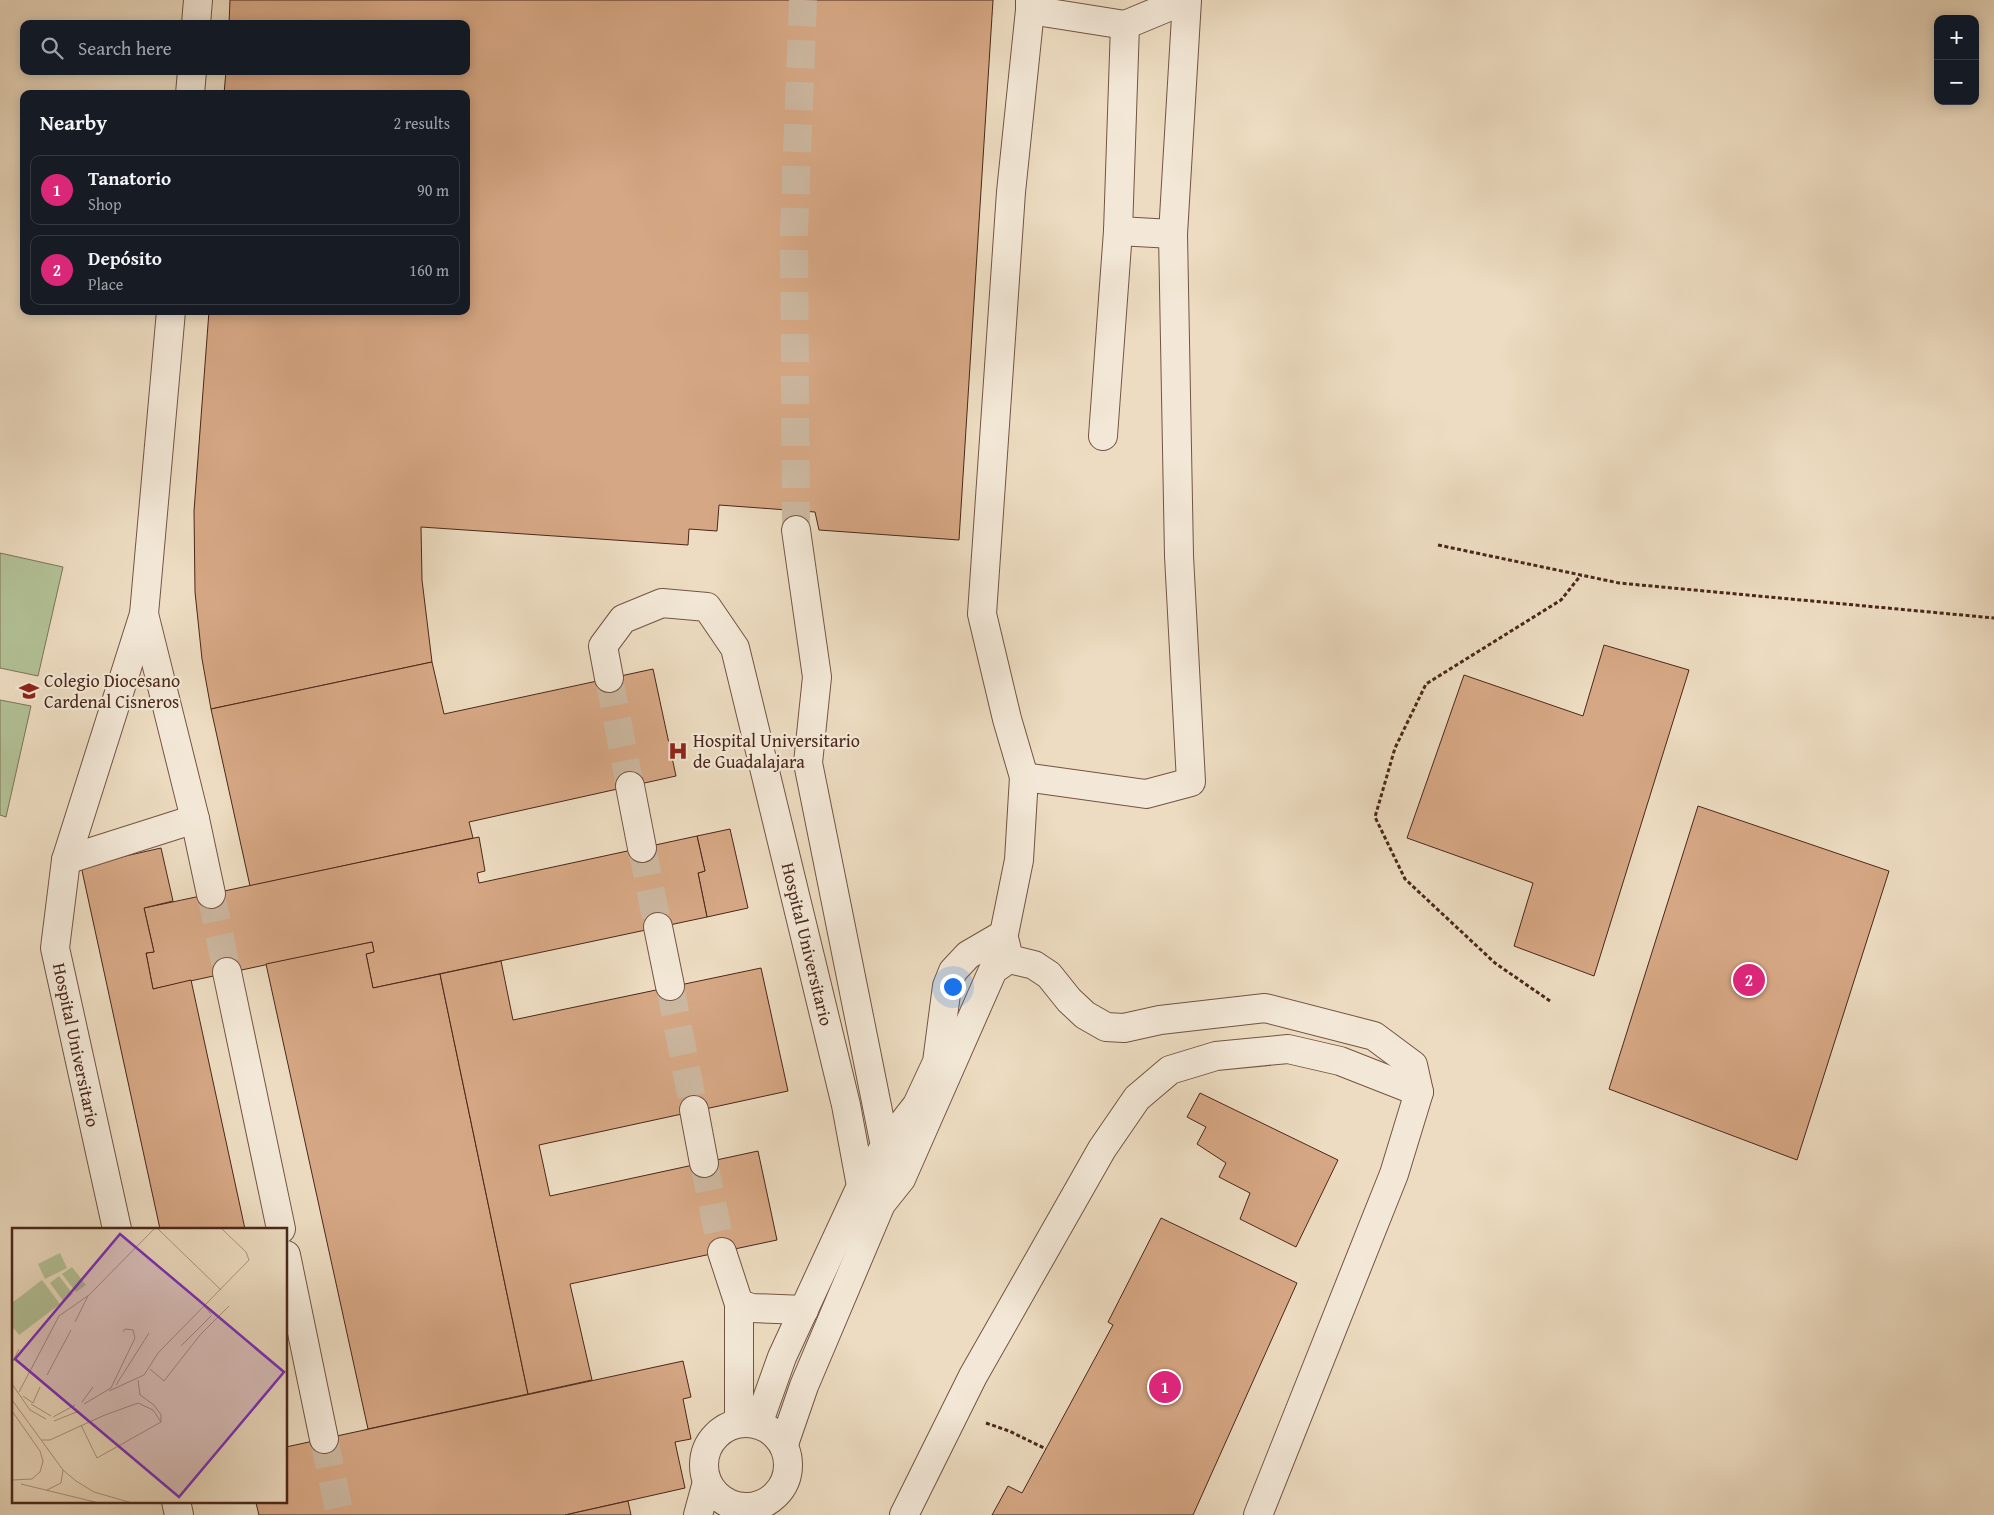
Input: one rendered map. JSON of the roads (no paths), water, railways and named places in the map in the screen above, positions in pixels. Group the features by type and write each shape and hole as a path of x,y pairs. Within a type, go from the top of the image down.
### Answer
{"street":[{"path":"196,20 198,0"},
{"path":"748,1424 804,1310 871,1195 901,1178 993,970 1007,946 1019,860 1024,777 1007,719 982,614 1011,192 1030,5 1125,26 1186,0 1173,234 1179,556 1191,782 1146,794 1024,777"},
{"path":"1103,436 1118,231 1125,26"},
{"path":"190,90 192,75"},
{"path":"1118,231 1173,234"},
{"path":"171,315 144,614 195,819 211,894"},
{"path":"796,530 817,677 808,764 885,1146"},
{"name":"Hospital Universitario","path":"609,678 603,646 623,619 662,602 708,607 734,648 846,1105 871,1195"},
{"name":"Hospital Universitario","path":"117,1228 55,948 66,860 144,614"},
{"path":"630,786 642,848"},
{"path":"66,860 195,819"},
{"path":"658,927 670,986"},
{"path":"784,1444 871,1195 885,1146 917,1105 937,1062 947,986 953,970 968,955 1007,946 1050,975 1069,1000 1085,1015 1106,1026 1124,1028 1160,1020 1265,1008 1374,1036 1412,1065 1419,1092 1394,1174 1258,1515"},
{"path":"227,972 281,1228"},
{"path":"904,1515 973,1376 1102,1149 1137,1098 1170,1070 1216,1056 1288,1049 1340,1061 1419,1092"},
{"path":"694,1110 704,1163"},
{"path":"722,1252 739,1304 748,1424"},
{"path":"288,1265 324,1439"},
{"path":"739,1304 752,1308 804,1310"},
{"path":"748,1424 765,1426 776,1434 784,1444 788,1463 786,1481 765,1508 758,1506 746,1508 734,1506 723,1501 713,1492 707,1482 704,1457 709,1444 716,1434 727,1427 748,1424"},
{"path":"698,1515 707,1482"},
{"path":"176,1502 179,1515"}],"tunnel":[{"path":"796,530 794,230 803,0"},
{"path":"609,678 630,786"},
{"path":"642,848 658,927"},
{"path":"211,894 227,972"},
{"path":"670,986 694,1110"},
{"path":"704,1163 722,1252"},
{"path":"324,1439 340,1515"}],"place":[{"name":"Colegio Diocesano Cardenal Cisneros","path":"29,691"},
{"name":"Hospital Universitario de Guadalajara","path":"678,751"},
{"name":"Depósito","path":"1749,980"},
{"name":"Tanatorio","path":"1165,1387"}]}
